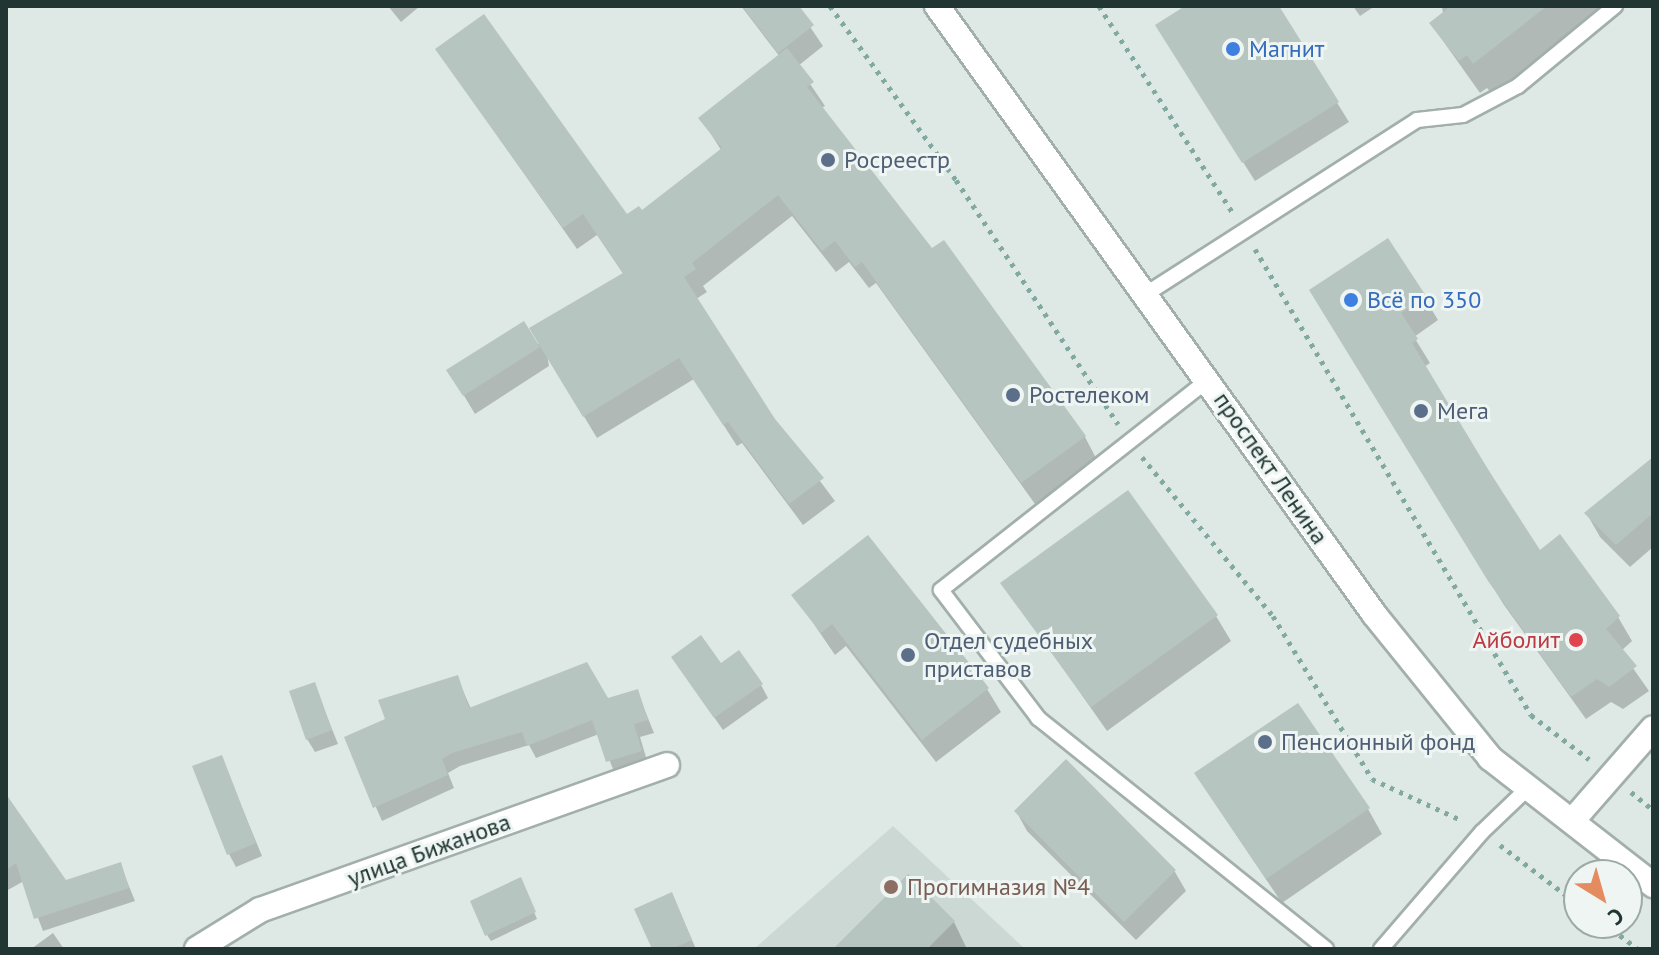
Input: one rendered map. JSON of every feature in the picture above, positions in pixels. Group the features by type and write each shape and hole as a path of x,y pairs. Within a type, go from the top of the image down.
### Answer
{"main road":[{"name":"проспект Ленина","path":"937,6 1209,379 1374,614 1490,758 1653,885"},
{"path":"1572,821 1653,728"},
{"name":"улица Бижанова","path":"197,949 260,910 667,765"}],"lane":[{"path":"1146,294 1417,120 1463,115 1518,86 1615,6"},
{"path":"1209,379 941,590 1038,718 1326,949"},
{"path":"1381,949 1482,832 1527,789"}],"path":[{"path":"830,6 956,180 1129,441 1273,616 1372,779 1482,832 1563,893"},
{"path":"1099,6 1132,49 1244,231 1531,715 1653,810"}],"shaded area":[{"name":"Прогимназия №4","path":"893,826 1025,949 754,949"}],"building":[{"path":"742,6 799,6 814,25 778,53"},
{"path":"1185,6 1279,6 1339,102 1242,163 1155,25"},
{"path":"1451,6 1547,6 1473,64 1467,55 1459,61 1429,23"},
{"path":"484,14 627,214 639,206 642,210 722,148 698,118 787,48 814,82 807,87 932,248 944,240 1086,436 1021,483 862,262 855,267 835,241 822,251 778,195 692,263 696,269 684,277 775,419 824,478 789,504 728,422 723,425 679,358 583,417 529,328 623,273 583,214 563,228 435,49"},
{"path":"1388,238 1426,296 1401,313 1418,339 1412,343 1489,471 1540,550 1560,534 1620,616 1606,629 1637,666 1609,687 1597,679 1571,697 1488,581 1309,290"},
{"path":"524,321 540,347 463,396 446,370"},
{"path":"1653,457 1653,513 1616,545 1584,513"},
{"path":"1128,490 1218,615 1091,707 1000,583"},
{"path":"868,535 989,688 922,740 832,624 821,633 791,595"},
{"path":"701,635 721,663 739,650 763,684 714,718 671,657"},
{"path":"587,662 608,698 638,689 648,720 634,724 642,751 606,762 592,720 527,746 522,732 452,753 442,759 448,775 373,808 344,737 385,719 378,700 458,675 469,708"},
{"path":"315,682 332,730 306,740 289,691"},
{"path":"1298,703 1370,808 1266,879 1194,773"},
{"path":"222,755 256,843 227,855 192,766"},
{"path":"1066,759 1176,870 1124,922 1014,811"},
{"path":"6,794 66,880 121,862 129,888 34,919 16,863 6,870"},
{"path":"908,874 955,921 927,949 833,949"},
{"path":"521,877 536,912 485,936 470,901"},
{"path":"672,892 692,940 671,949 652,949 634,909"}],"place":[{"name":"Магнит","path":"1233,49"},
{"name":"Росреестр","path":"828,160"},
{"name":"Всё по 350","path":"1351,300"},
{"name":"Ростелеком","path":"1013,395"},
{"name":"Мега","path":"1421,411"},
{"name":"Айболит","path":"1576,640"},
{"name":"Отдел судебных приставов","path":"908,655"},
{"name":"Пенсионный фонд","path":"1265,742"},
{"name":"Прогимназия №4","path":"891,887"}]}
